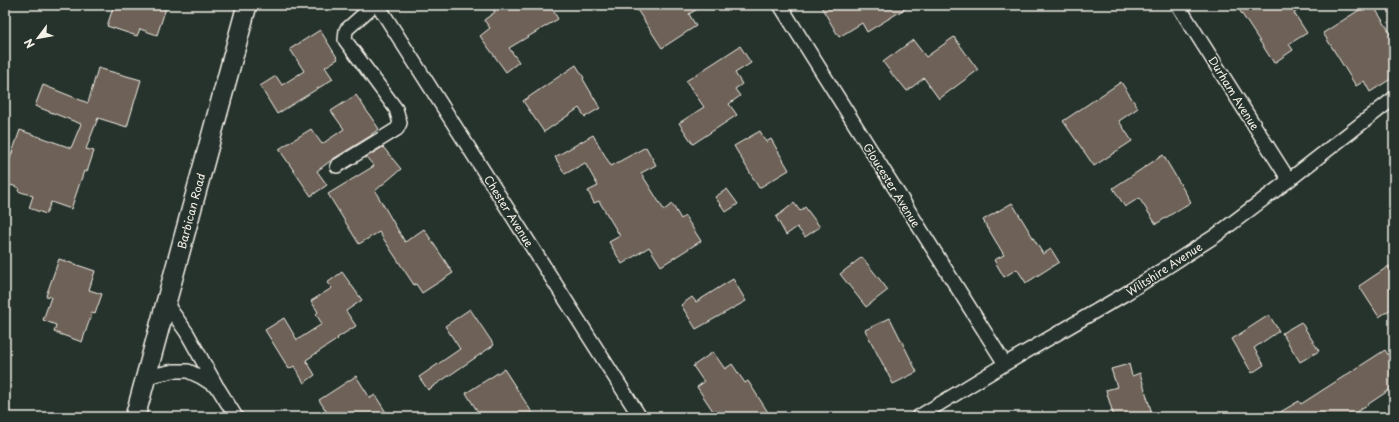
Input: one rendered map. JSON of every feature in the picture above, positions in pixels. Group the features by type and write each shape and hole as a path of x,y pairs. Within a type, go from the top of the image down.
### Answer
{"main road":[{"name":"Barbican Road","path":"136,417 247,5"}],"street":[{"path":"337,166 398,129 400,123 396,109 345,40 346,30 374,5"},
{"name":"Chester Avenue","path":"378,5 640,417"},
{"name":"Gloucester Avenue","path":"780,5 1005,364"},
{"name":"Durham Avenue","path":"1178,5 1289,180"},
{"name":"Wiltshire Avenue","path":"918,417 1138,286 1215,236 1394,98"},
{"path":"166,303 187,332 236,417"},
{"path":"146,377 174,371 188,371 202,377 218,388"}],"building":[{"path":"114,5 167,5 157,35 140,29 137,36 107,26"},
{"path":"489,5 550,5 558,19 509,48 519,62 506,72 480,36 490,28 484,20 495,12"},
{"path":"634,5 704,5 689,14 696,26 662,48"},
{"path":"820,5 911,5 867,32 862,23 839,37"},
{"path":"1236,5 1306,5 1294,13 1307,33 1289,44 1293,50 1274,63"},
{"path":"1367,5 1373,5 1394,39 1394,77 1370,92 1364,81 1356,86 1323,33"},
{"path":"320,30 338,59 325,67 333,79 277,114 260,86 276,76 282,85 304,71 290,49"},
{"path":"954,37 978,70 939,99 924,78 907,91 883,62 913,40 926,57"},
{"path":"740,46 751,63 735,73 742,84 735,89 740,96 729,104 737,115 693,144 679,123 704,107 686,81"},
{"path":"576,65 600,108 585,117 579,108 544,132 523,101"},
{"path":"98,68 141,80 127,127 98,118 86,149 94,151 87,172 84,171 71,209 51,202 46,214 29,208 33,196 18,191 19,188 5,183 5,173 20,130 71,148 81,124 35,106 43,85 88,103"},
{"path":"1121,82 1138,108 1119,121 1132,141 1094,166 1063,121"},
{"path":"356,95 379,129 317,171 327,185 311,196 279,149 311,129 322,144 344,129 331,111"},
{"path":"760,131 766,142 771,139 789,170 759,188 734,146"},
{"path":"593,135 611,166 646,147 656,165 641,173 664,210 672,204 681,219 685,216 701,241 661,266 649,247 622,264 609,242 620,236 599,201 594,203 588,191 598,186 585,163 565,174 555,157"},
{"path":"383,147 401,169 375,191 405,242 424,229 453,273 422,293 416,284 414,285 379,232 359,244 328,194 374,166 366,157"},
{"path":"1163,155 1191,202 1156,224 1139,198 1125,207 1113,188"},
{"path":"727,189 738,204 726,212 715,197"},
{"path":"794,203 800,211 805,207 820,227 805,237 797,227 786,235 776,217"},
{"path":"1012,203 1043,254 1051,249 1059,262 1026,283 1017,269 1004,277 994,260 1004,255 983,220"},
{"path":"862,257 888,290 866,307 840,274"},
{"path":"59,259 95,271 89,290 102,294 95,314 92,313 82,342 54,332 56,325 43,320 51,297 46,296"},
{"path":"1389,266 1394,274 1394,307 1379,317 1359,286"},
{"path":"342,272 362,300 346,311 356,326 306,360 315,375 304,383 294,366 289,369 265,330 284,318 297,340 322,324 316,314 318,312 311,301 332,288 327,283"},
{"path":"733,279 746,301 696,329 681,305 692,297 696,302"},
{"path":"470,309 494,345 428,390 419,377 460,349 445,326"},
{"path":"1269,315 1279,331 1254,348 1264,365 1252,373 1232,339"},
{"path":"890,318 917,372 893,384 865,330"},
{"path":"1301,322 1319,351 1300,362 1282,333"},
{"path":"1385,350 1394,364 1394,387 1349,417 1272,417 1299,401 1301,404"},
{"path":"713,352 725,369 732,364 745,383 748,381 771,417 717,417 697,387 704,382 693,366"},
{"path":"1129,364 1132,376 1140,373 1153,417 1114,417 1106,390 1117,387 1111,369"},
{"path":"504,369 535,417 481,417 466,393"},
{"path":"356,376 370,398 375,395 389,417 330,417 319,400"}]}
